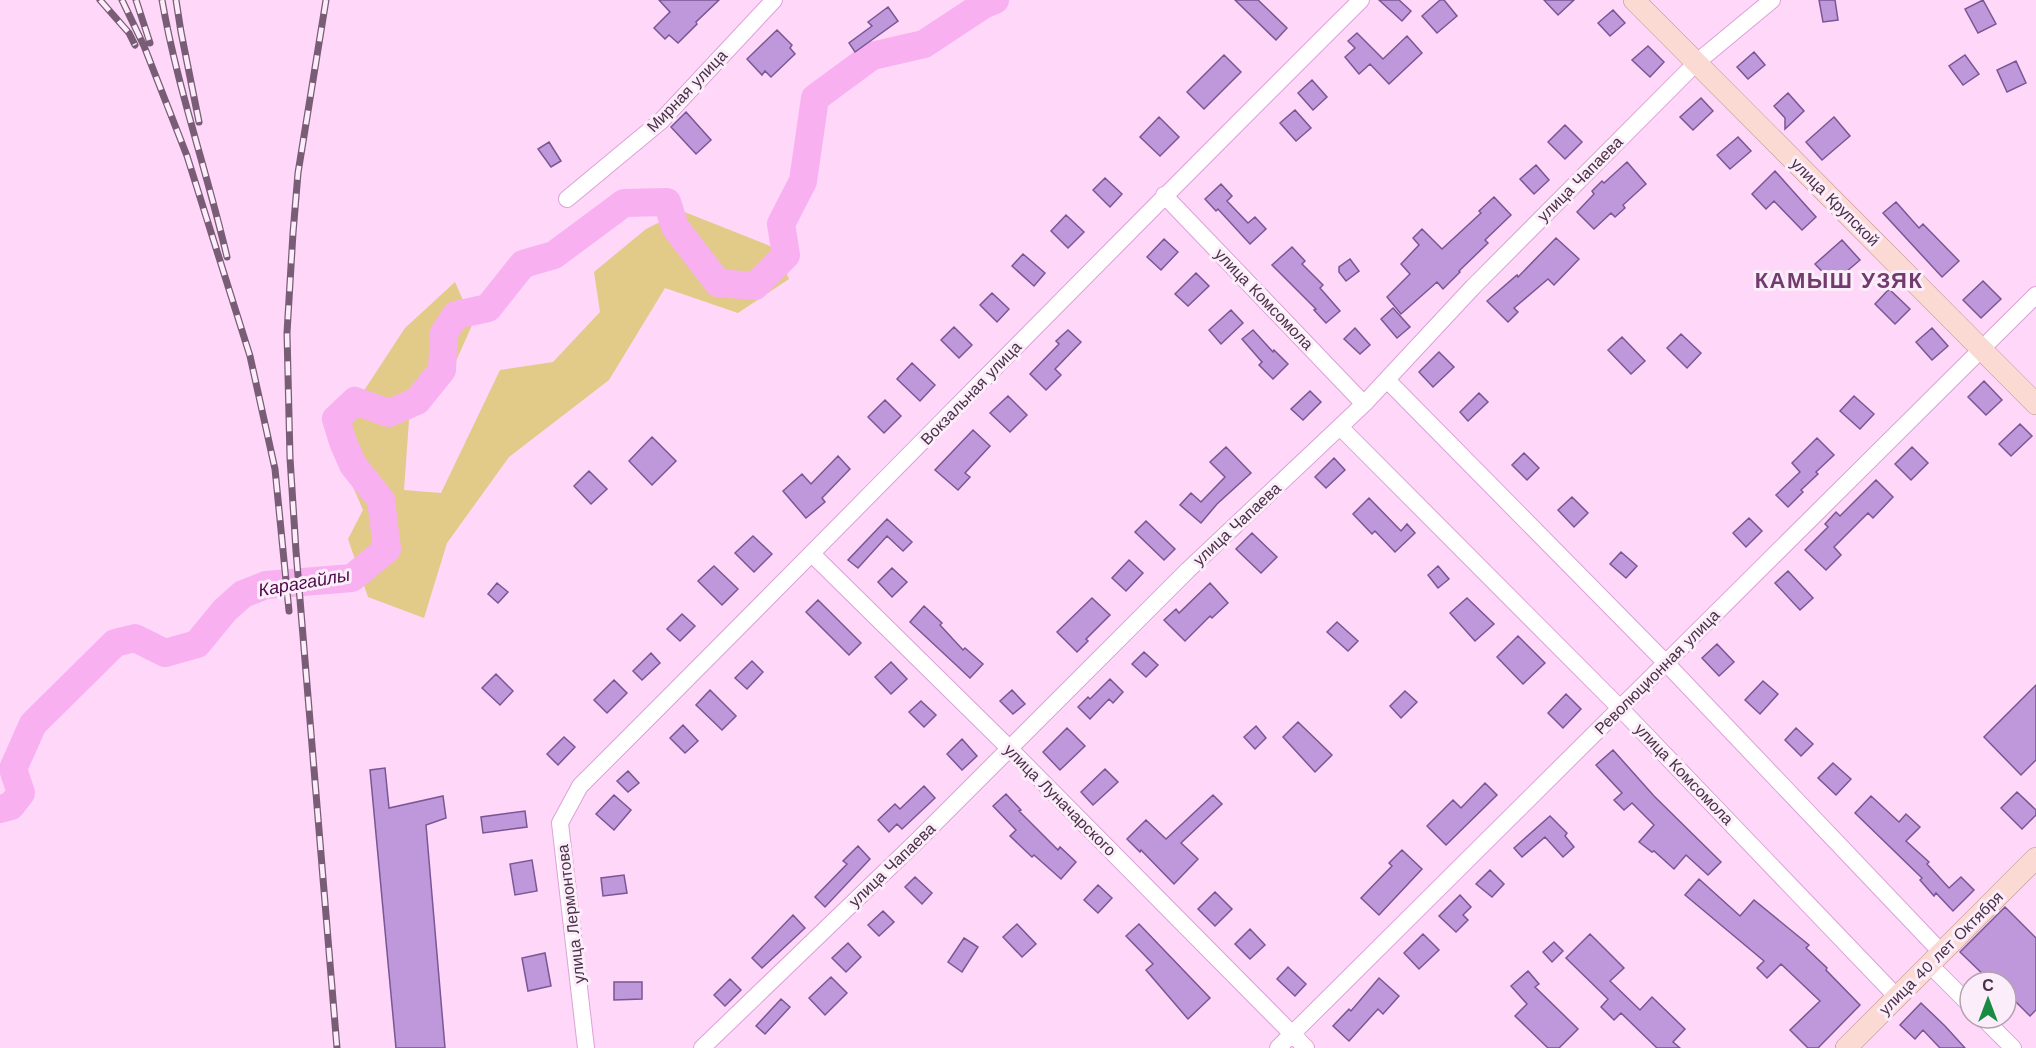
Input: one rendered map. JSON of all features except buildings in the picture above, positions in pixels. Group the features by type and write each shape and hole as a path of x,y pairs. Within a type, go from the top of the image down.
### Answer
{"main road":[{"name":"улица Крупской","path":"1634,0 2036,404"},
{"name":"улица 40 лет Октября","path":"1846,1048 2036,858"}],"street":[{"name":"Мирная улица","path":"567,199 661,121 774,0"},
{"name":"Вокзальная улица","path":"580,786 813,555 1164,195 1360,0"},
{"name":"улица Чапаева","path":"702,1048 917,841 1188,570 1364,404 1473,287 1696,63 1772,0"},
{"name":"улица Комсомола","path":"1164,195 1364,404"},
{"name":"Революционная улица","path":"1278,1048 2036,295"},
{"path":"1387,380 1666,663 1935,959 1958,989"},
{"name":"улица Комсомола","path":"1340,427 1621,709 1897,997"},
{"name":"улица Луначарского","path":"813,555 1010,748 1306,1048"},
{"name":"улица Лермонтова","path":"580,786 560,823 586,1048"},
{"path":"1995,1030 2013,1048"}],"shaded area":[{"path":"682,211 775,248 789,279 738,313 665,288 609,380 509,457 447,543 424,618 368,597 348,539 363,510 330,434 365,389 405,328 455,282 473,323 452,370 409,420 404,490 441,493 500,370 553,362 600,312 594,272 646,229"}],"waterway":[{"name":"Карагайлы","path":"0,809 11,806 21,793 13,769 33,724 115,643 135,638 165,653 197,644 225,610 243,594 266,585 352,578 387,549 381,500 353,465 336,419 355,401 389,413 417,401 442,370 444,333 456,315 488,308 523,264 554,255 624,203 667,202 675,227 718,283 755,286 786,255 781,224 803,181 815,98 872,56 924,44 983,5 995,0"}],"railway":[{"path":"100,0 129,33 135,45"},
{"path":"122,0 144,46 187,156 250,356 275,469 289,611"},
{"path":"136,0 150,43"},
{"path":"162,0 184,97 227,257"},
{"path":"176,0 199,122"},
{"path":"326,0 298,173 287,333 290,458 296,551 337,1048"}],"district":[{"name":"КАМЫШ УЗЯК","path":"1839,280"}]}
